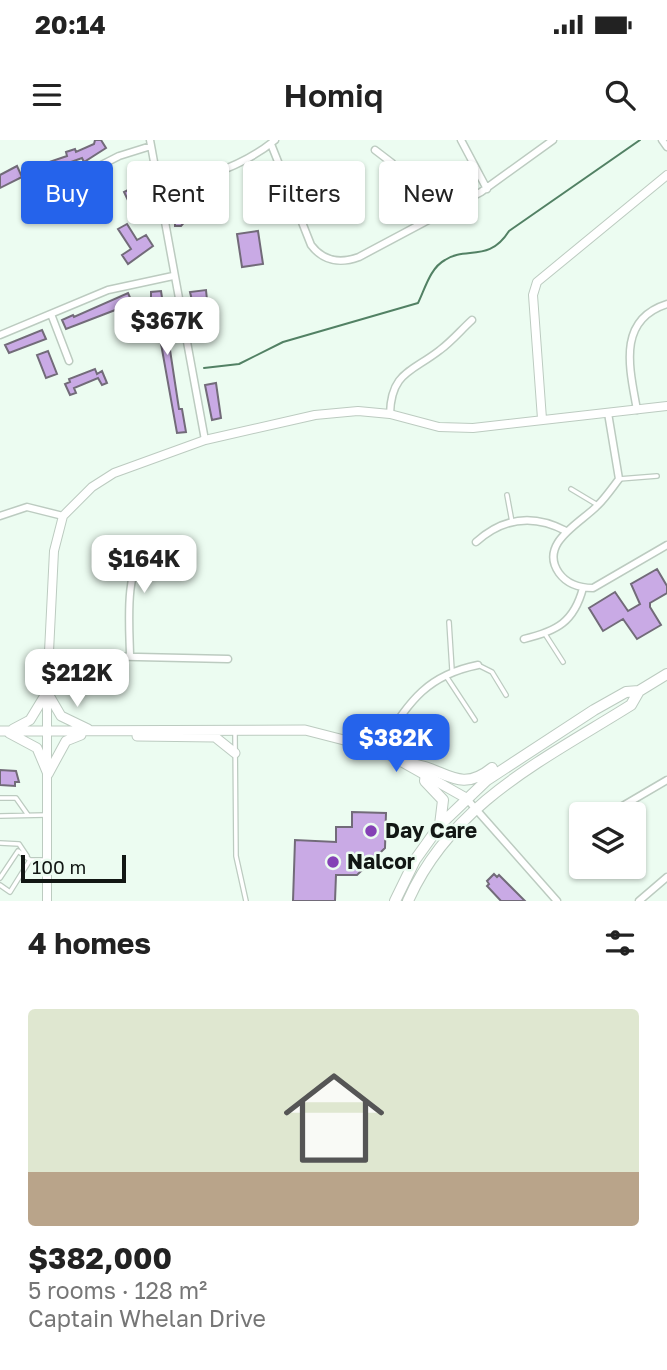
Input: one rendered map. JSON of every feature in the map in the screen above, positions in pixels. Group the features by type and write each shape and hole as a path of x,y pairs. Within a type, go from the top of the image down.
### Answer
{"main road":[{"path":"395,901 415,860 440,825 466,798 523,754 626,692 639,691 667,674"},
{"path":"408,901 438,848 475,808 511,779 631,705 639,691"},
{"path":"2,731 27,723 47,692 61,716 76,726 100,732"},
{"path":"127,730 134,736 215,737 235,754"},
{"path":"2,731 306,730 379,749 426,773 466,798"},
{"path":"2,731 37,748 48,774"},
{"path":"48,774 69,738 100,732"},
{"path":"408,764 418,764 457,780 470,780 512,754 523,754"},
{"path":"426,773 425,780 443,800 440,825"}],"street":[{"path":"461,140 487,188"},
{"path":"478,193 553,140"},
{"path":"662,140 667,147"},
{"path":"229,167 273,142 309,241 322,256 337,261 354,259 420,224"},
{"path":"109,161 150,143 154,161"},
{"path":"375,150 389,161"},
{"path":"542,419 533,295 537,282 667,175"},
{"path":"165,224 205,440"},
{"path":"0,335 108,290 173,276"},
{"path":"637,410 629,363 629,344 642,319 667,304"},
{"path":"51,314 69,361"},
{"path":"390,414 395,384 405,373 441,350 472,320"},
{"path":"47,901 47,692 54,551 63,516 77,499 114,473 205,440 314,415 358,411 390,414 439,427 473,428 667,406"},
{"path":"608,414 619,479 598,506 566,531 556,546 556,568 570,583 583,588 593,588 667,545"},
{"path":"0,516 27,507 63,516"},
{"path":"476,542 490,530 525,519 547,521 566,531"},
{"path":"130,657 131,582 135,565 146,554 179,546"},
{"path":"524,639 545,634 564,624 575,611 583,588"},
{"path":"49,655 228,659"},
{"path":"379,749 417,694 452,670 478,665"},
{"path":"629,802 667,780"},
{"path":"466,798 557,901"},
{"path":"639,901 667,877"}],"lane":[{"path":"619,479 657,476"},
{"path":"570,489 598,506"},
{"path":"507,495 512,522"},
{"path":"449,622 452,670"},
{"path":"545,634 563,662"},
{"path":"478,665 492,671 506,695"},
{"path":"445,675 475,720"},
{"path":"235,729 236,856 246,901"},
{"path":"0,798 16,798 28,815"},
{"path":"0,816 48,815"},
{"path":"0,843 19,844 30,860"},
{"path":"0,878 18,851 30,860 48,860"},
{"path":"0,885 10,892 30,860"}],"building":[{"path":"95,140 101,140 106,148 86,161 82,158 74,161 52,161 67,156 66,152 75,149 76,152 94,144"},
{"path":"17,166 21,178 0,188 0,175"},
{"path":"127,224 137,240 146,235 153,246 128,264 122,255 131,249 118,229"},
{"path":"258,231 263,264 242,267 237,234"},
{"path":"206,290 208,310 204,311 212,332 200,334 190,292"},
{"path":"161,291 179,409 182,409 186,432 177,433 158,327 155,328 151,292"},
{"path":"128,293 132,302 66,329 62,320"},
{"path":"42,330 46,339 9,353 5,345"},
{"path":"48,351 57,374 46,378 37,355"},
{"path":"95,369 97,374 102,371 107,383 102,385 98,378 74,388 76,393 70,395 65,384 70,382 69,379"},
{"path":"216,383 221,418 212,420 205,385"},
{"path":"657,569 667,586 667,593 650,603 650,607 661,625 637,639 623,619 603,631 589,608 615,592 628,611 640,604 631,584"},
{"path":"0,770 16,771 19,782 15,782 15,786 0,785"},
{"name":"Nalcor","path":"352,812 386,813 385,848 357,875 336,875 335,901 293,901 295,840 336,842 336,827 352,827"},
{"path":"494,874 497,877 499,875 525,901 501,901 487,886 487,881"}],"waterway":[{"path":"204,368 239,364 283,342 418,303 432,273 440,264 453,256 494,247 509,231 640,140"}],"place":[{"name":"Day Care","path":"371,831"},
{"name":"Nalcor","path":"333,862"}]}
